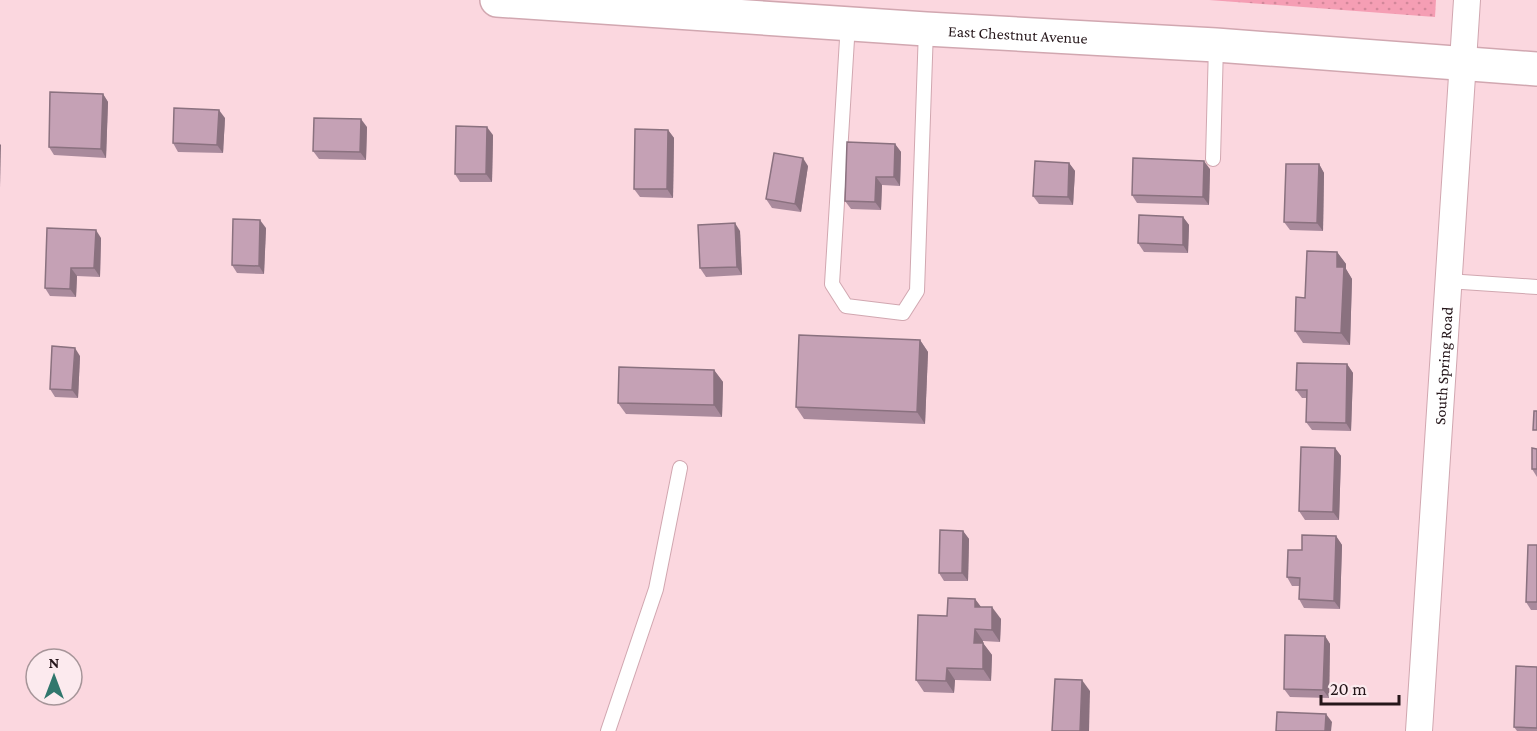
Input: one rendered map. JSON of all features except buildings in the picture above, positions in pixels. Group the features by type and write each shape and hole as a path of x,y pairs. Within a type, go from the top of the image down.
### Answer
{"street":[{"name":"East Chestnut Avenue","path":"497,0 926,29 1216,45 1537,69"},
{"name":"South Spring Road","path":"1419,731 1467,0"}],"lane":[{"path":"848,24 832,284 846,306 903,313 917,291 926,29"},
{"path":"1213,159 1216,45"},
{"path":"1447,281 1537,286"},
{"path":"608,731 657,589 680,468"}],"shaded area":[{"path":"1209,0 1436,0 1435,17"}]}
